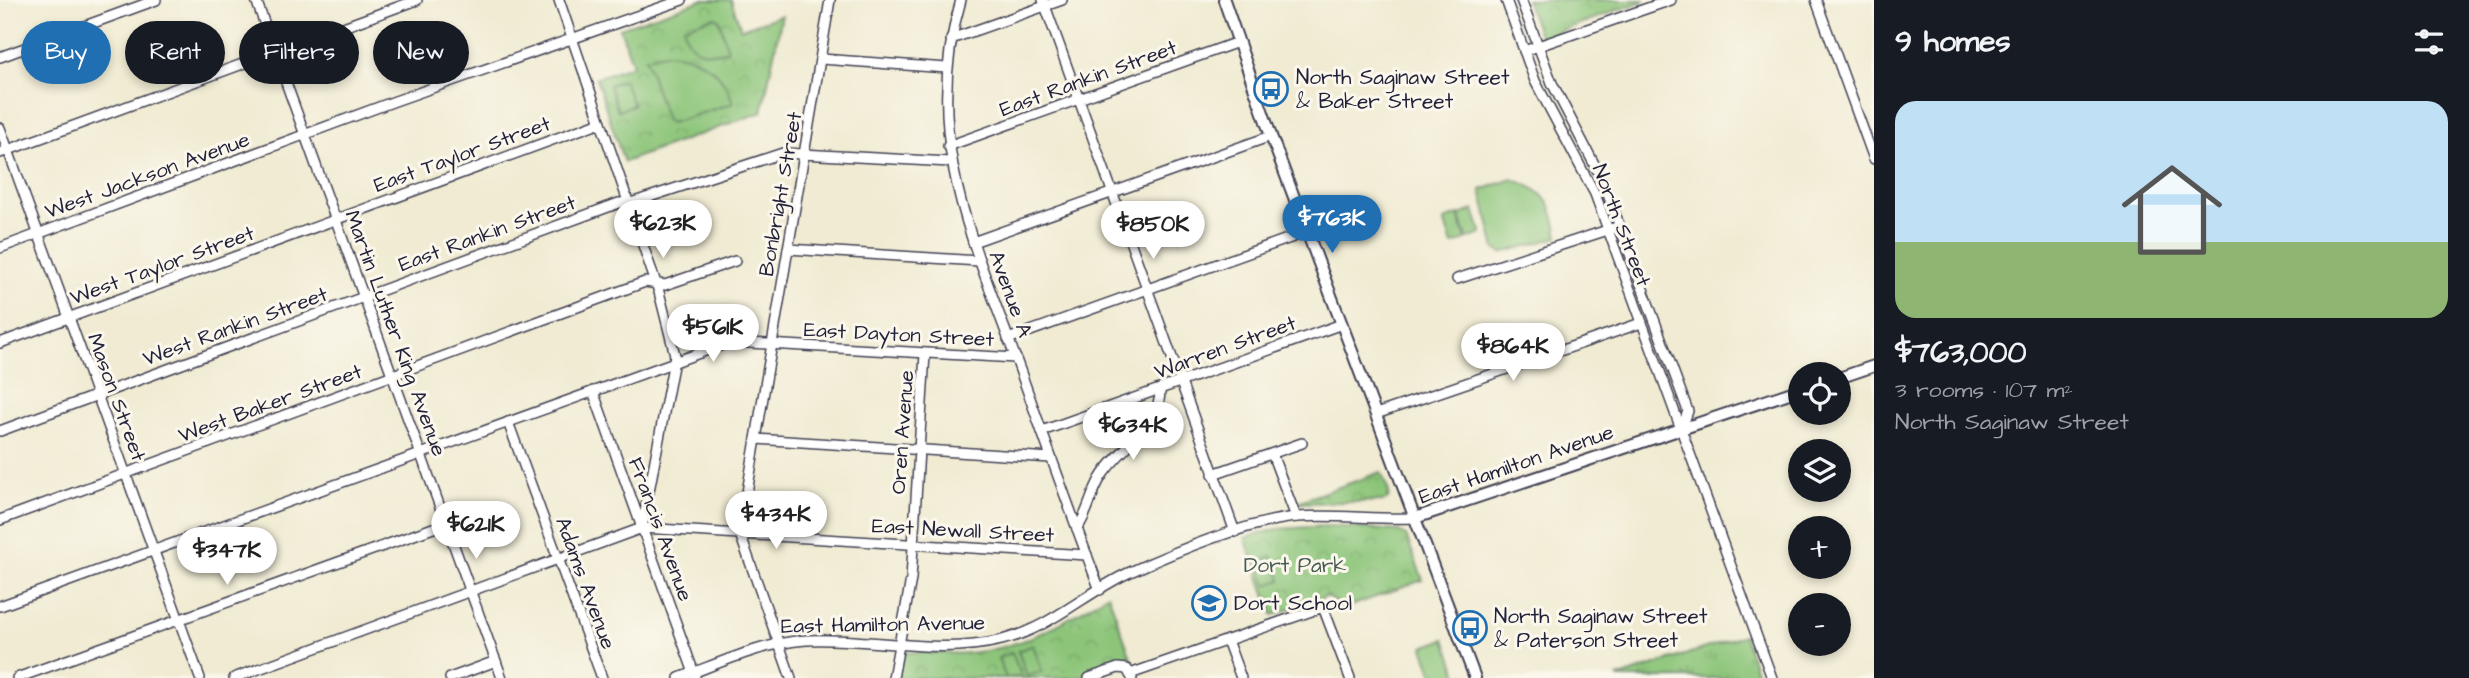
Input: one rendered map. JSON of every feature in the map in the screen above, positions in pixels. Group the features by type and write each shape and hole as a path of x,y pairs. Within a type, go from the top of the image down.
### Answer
{"main road":[{"path":"1224,0 1271,136 1475,678"},
{"path":"1851,374 1874,366"},
{"name":"East Hamilton Avenue","path":"1415,518 1788,393"}],"street":[{"path":"0,57 156,0"},
{"name":"Martin Luther King Avenue","path":"256,0 264,21"},
{"path":"359,21 417,0"},
{"path":"559,0 655,283 675,355 642,528"},
{"name":"West Jackson Avenue","path":"0,248 682,0"},
{"name":"Bonbright Street","path":"791,678 740,534 830,0"},
{"name":"Avenue A","path":"961,0 951,38 945,97 950,162 979,261 1100,590"},
{"path":"951,38 1044,3 1062,0"},
{"name":"North Street","path":"1506,0 1545,103 1587,175 1772,678"},
{"name":"North Street","path":"1521,0 1560,102 1603,181 1620,226 1688,411 1682,428"},
{"path":"1524,51 1671,0"},
{"path":"1816,0 1874,159"},
{"path":"1044,3 1235,532"},
{"name":"East Rankin Street","path":"948,146 1238,42"},
{"path":"821,59 947,68"},
{"path":"4,151 239,65"},
{"name":"Martin Luther King Avenue","path":"286,84 502,678"},
{"name":"East Taylor Street","path":"336,220 600,122"},
{"name":"Mason Street","path":"0,128 4,151 98,395 200,678"},
{"path":"973,242 1271,136"},
{"name":"East Rankin Street","path":"365,298 619,203 628,204 783,153 950,162"},
{"name":"West Taylor Street","path":"0,343 336,220"},
{"path":"1457,279 1620,226"},
{"name":"East Dayton Street","path":"1008,339 1307,232"},
{"path":"788,248 979,261"},
{"name":"West Baker Street","path":"0,520 645,282 665,285 736,261"},
{"name":"West Rankin Street","path":"0,431 365,298"},
{"path":"1376,414 1641,323"},
{"name":"Warren Street","path":"1042,431 1342,324"},
{"name":"East Dayton Street","path":"0,606 730,342 1016,358"},
{"name":"Oren Avenue","path":"893,678 911,579 925,354"},
{"path":"1077,529 1103,474 1150,418 1160,398 1160,389"},
{"name":"Francis Avenue","path":"593,391 695,675"},
{"name":"Adams Avenue","path":"508,422 602,678"},
{"path":"756,439 1051,458"},
{"path":"1213,474 1302,443"},
{"path":"1272,454 1296,517"},
{"name":"East Hamilton Avenue","path":"679,678 695,675 779,643 817,640 960,646 1004,639 1047,623 1149,564 1235,532 1296,517 1415,518"},
{"path":"17,678 447,523"},
{"name":"East Newall Street","path":"234,678 642,528 1087,555"},
{"path":"1089,678 1118,668 1129,674 1323,607 1350,678"},
{"path":"1227,640 1241,678"},
{"path":"450,678 496,661"}],"green space":[{"path":"702,0 731,0 741,29 782,15 762,112 624,162 596,78 633,65 620,28"},
{"path":"1526,0 1646,0 1540,38"},
{"path":"714,17 719,19 728,50 712,53 693,47 684,27"},
{"path":"665,53 688,57 708,66 723,81 733,103 671,123 666,121 646,58"},
{"path":"624,80 633,105 618,111 609,85"},
{"path":"1512,179 1532,188 1546,199 1558,237 1502,253 1495,249 1481,190"},
{"path":"1474,210 1482,234 1468,239 1459,215"},
{"path":"1458,215 1466,240 1452,245 1444,220"},
{"name":"Dort Park","path":"1381,472 1389,492 1388,499 1384,501 1300,501"},
{"name":"Dort Park","path":"1328,526 1399,531 1406,536 1423,580 1337,611 1335,602 1327,596 1273,615 1245,538 1277,529"},
{"path":"1272,556 1281,580 1267,585 1258,562"},
{"path":"1108,594 1131,658 1077,678 897,678 904,653 969,653 1007,646 1059,624"},
{"path":"1744,635 1758,678 1617,678"},
{"path":"1445,639 1459,678 1434,678 1423,647"},
{"path":"1033,645 1042,671 1027,676 1018,651"},
{"path":"1012,653 1022,677 1006,678 998,658"}],"place":[{"name":"North Saginaw Street & Baker Street","path":"1271,89"},
{"name":"Dort School","path":"1209,603"},
{"name":"North Saginaw Street & Paterson Street","path":"1470,628"}]}
